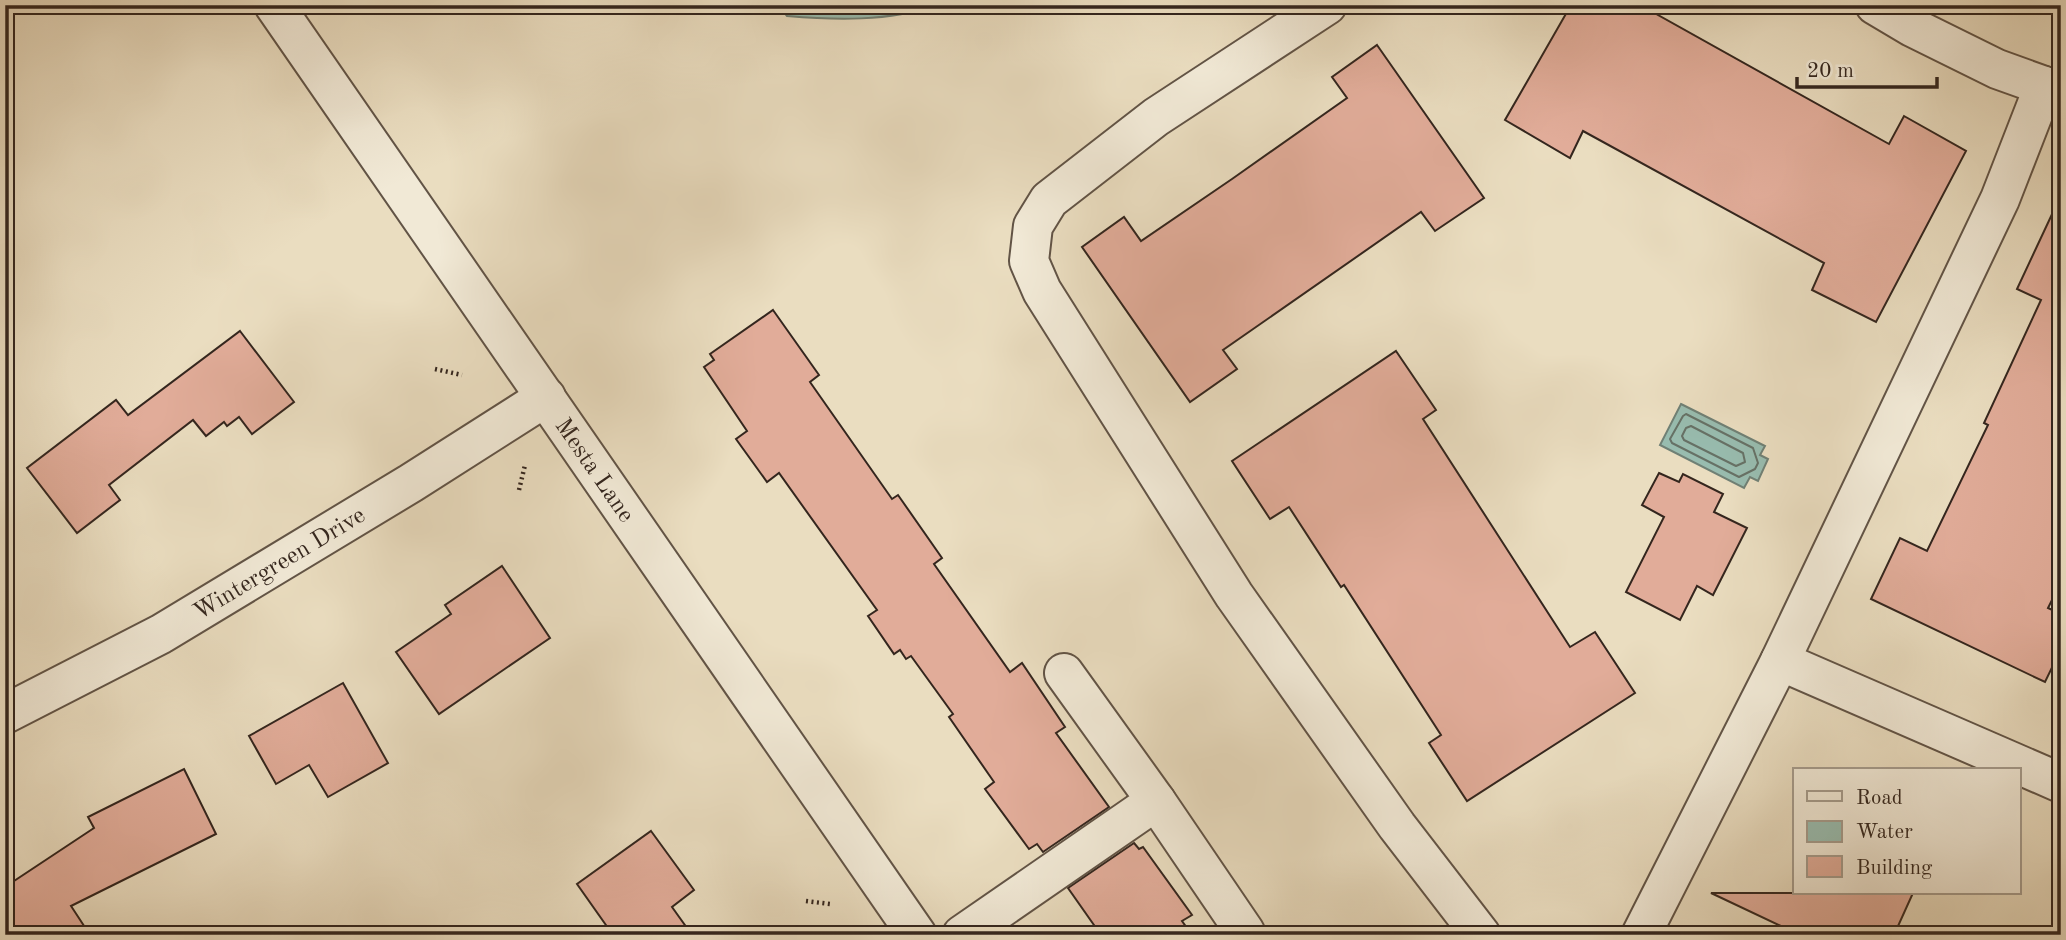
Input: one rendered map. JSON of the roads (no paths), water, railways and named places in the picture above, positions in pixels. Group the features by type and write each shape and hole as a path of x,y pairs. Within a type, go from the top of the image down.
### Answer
{"street":[{"name":"Mesta Lane","path":"274,5 546,397 910,932"},
{"path":"1327,5 1156,117 1049,200 1033,226 1029,261 1042,290 1234,595 1397,826 1481,935"},
{"path":"1641,935 1780,661 2053,89 1997,69 1912,27 1875,5"},
{"name":"Wintergreen Drive","path":"5,714 161,634 411,483 546,397"},
{"path":"1780,661 2061,783"},
{"path":"1064,673 1245,932"},
{"path":"962,935 1156,801"}],"water":[{"path":"778,5 934,5 917,11 880,17 842,19 787,16"},
{"path":"1681,404 1765,446 1760,455 1768,459 1758,481 1750,477 1744,488 1660,445"}]}
